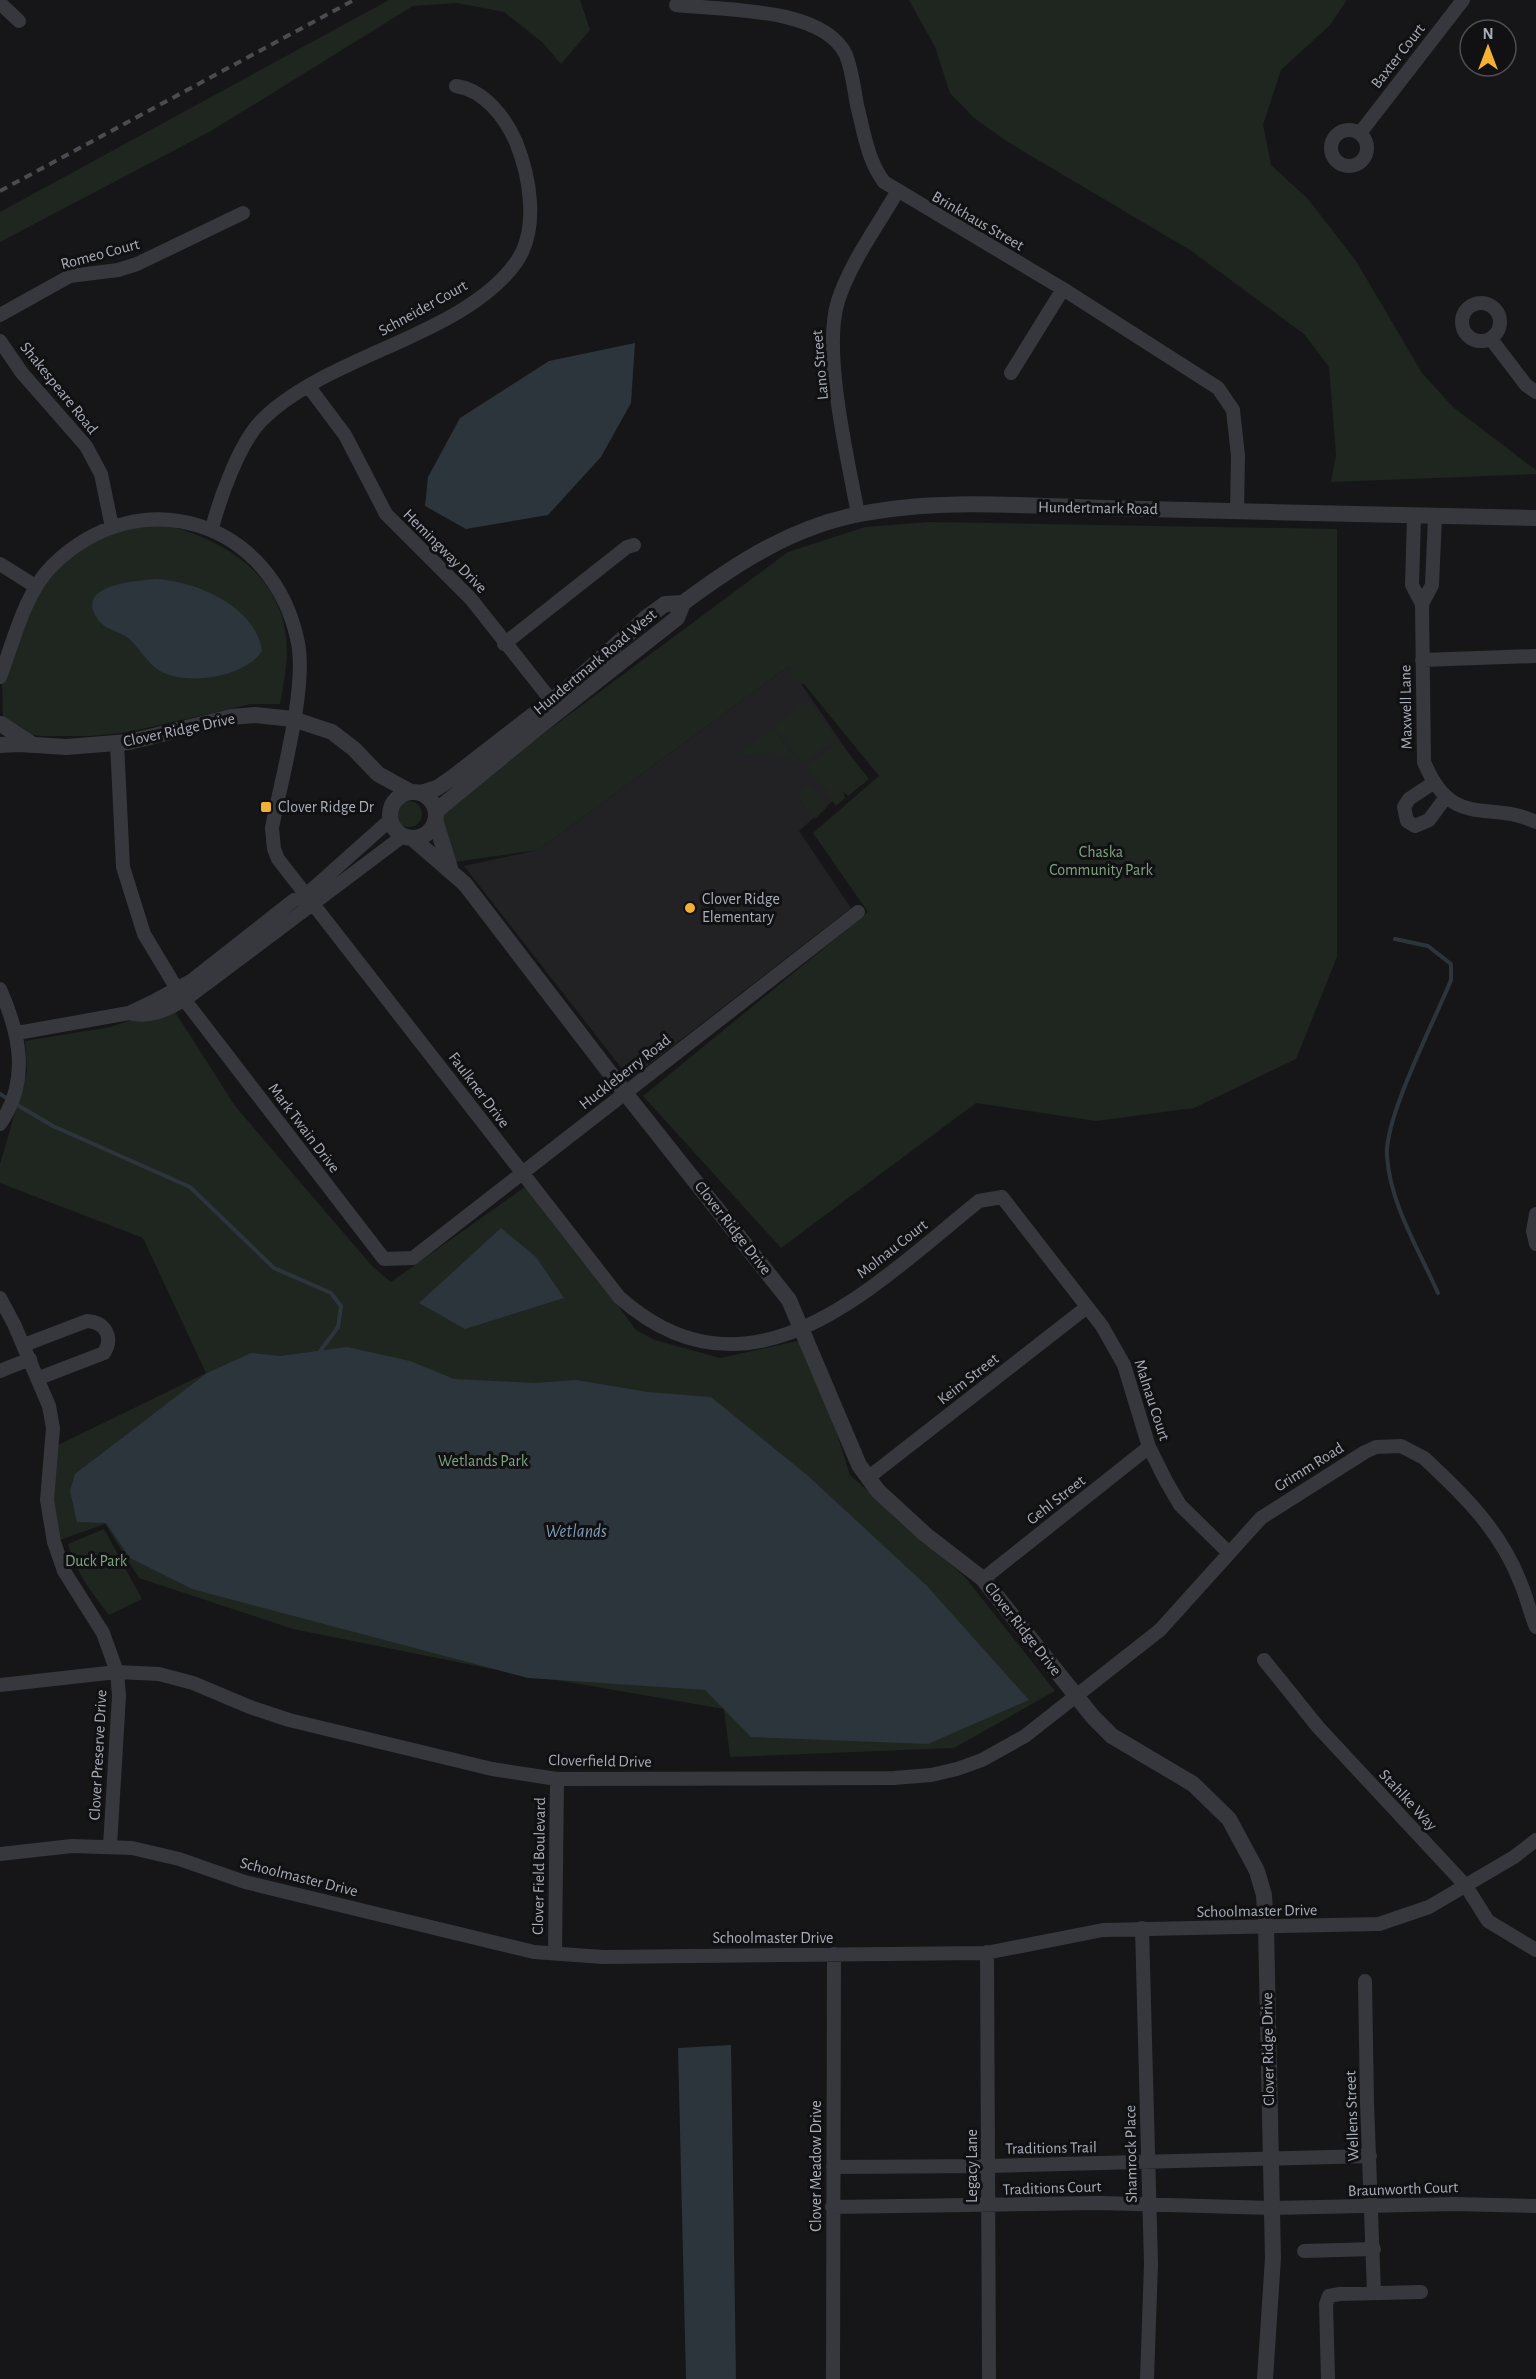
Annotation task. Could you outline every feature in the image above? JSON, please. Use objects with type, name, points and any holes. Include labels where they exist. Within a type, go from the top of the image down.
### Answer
[{"type":"street","name":"Baxter Court","points":[[1360,133],[1463,0]]},
{"type":"street","points":[[0,3],[19,21]]},
{"type":"street","name":"Brinkhaus Street","points":[[676,5],[790,17],[822,29],[836,40],[846,55],[874,168],[884,182],[897,192],[1063,289],[1218,388],[1233,410],[1238,456],[1237,511]]},
{"type":"street","name":"Schneider Court","points":[[212,528],[249,436],[261,421],[309,387],[457,312],[492,287],[517,260],[530,211],[522,156],[513,136],[490,102],[468,88],[456,86]]},
{"type":"street","name":"Lano Street","points":[[858,514],[834,366],[834,320],[845,283],[897,192]]},
{"type":"street","name":"Romeo Court","points":[[0,315],[70,276],[118,270],[137,264],[243,213]]},
{"type":"street","points":[[1011,374],[1063,289]]},
{"type":"street","points":[[1491,339],[1526,385],[1536,392]]},
{"type":"street","name":"Shakespeare Road","points":[[0,340],[22,374],[86,446],[101,474],[112,526]]},
{"type":"street","name":"Hemingway Drive","points":[[309,387],[345,435],[386,514],[457,583],[555,705]]},
{"type":"street","name":"Hundertmark Road","points":[[683,603],[737,563],[806,530],[858,514],[930,505],[1536,518]]},
{"type":"street","name":"Maxwell Lane","points":[[1414,517],[1412,585],[1422,604],[1424,762],[1432,783],[1446,797],[1474,811],[1536,822]]},
{"type":"street","points":[[1422,604],[1432,585],[1435,517]]},
{"type":"street","points":[[0,677],[35,586],[68,551],[112,526],[139,519],[164,518],[212,528]]},
{"type":"street","name":"Faulkner Drive","points":[[212,528],[242,548],[264,569],[281,593],[292,620],[298,646],[299,680],[272,839],[278,860],[310,898],[619,1297],[639,1315],[660,1328],[692,1340],[728,1345],[773,1339],[802,1329]]},
{"type":"street","points":[[504,644],[627,548],[634,545]]},
{"type":"street","points":[[0,564],[35,586]]},
{"type":"street","name":"Hundertmark Road West","points":[[415,792],[437,788],[453,777],[677,618],[683,603]]},
{"type":"street","points":[[1422,660],[1536,656]]},
{"type":"street","name":"Hundertmark Road West","points":[[436,817],[555,705]]},
{"type":"street","name":"Clover Ridge Drive","points":[[0,745],[33,744],[66,747],[117,743],[231,717],[255,715],[292,719],[332,732],[354,748],[378,774],[415,792]]},
{"type":"street","name":"Clover Ridge Drive","points":[[0,725],[33,744]]},
{"type":"street","name":"Mark Twain Drive","points":[[117,743],[123,867],[144,934],[180,994],[373,1247],[384,1259],[413,1258]]},
{"type":"street","name":"Clover Ridge Drive","points":[[378,774],[390,815]]},
{"type":"street","points":[[1432,783],[1408,799],[1404,807],[1407,821],[1415,826],[1430,820],[1446,797]]},
{"type":"street","points":[[17,1032],[129,1013],[180,994],[294,900],[310,898],[407,837],[426,834],[436,817],[431,800],[415,792],[397,798],[390,815],[310,898]]},
{"type":"street","points":[[390,815],[407,837]]},
{"type":"street","name":"Clover Ridge Drive","points":[[436,817],[451,870]]},
{"type":"street","name":"Clover Ridge Drive","points":[[407,837],[451,870],[465,884],[626,1094],[748,1245],[789,1300],[859,1465],[878,1491],[926,1535],[983,1579],[1075,1695],[1112,1736],[1193,1784],[1229,1819],[1257,1871],[1264,1895],[1273,2258],[1265,2379]]},
{"type":"street","name":"Huckleberry Road","points":[[413,1258],[520,1172],[626,1094],[858,912]]},
{"type":"street","points":[[0,989],[17,1032],[20,1054],[18,1081],[9,1112],[0,1124]]},
{"type":"street","name":"Molnau Court","points":[[802,1329],[847,1305],[979,1201],[1004,1191]]},
{"type":"street","name":"Malnau Court","points":[[1004,1191],[1102,1326],[1124,1365],[1149,1447],[1180,1505],[1228,1552]]},
{"type":"street","points":[[1536,1214],[1533,1231],[1536,1244]]},
{"type":"street","name":"Clover Preserve Drive","points":[[0,1298],[39,1378],[49,1406],[53,1428],[47,1500],[54,1542],[64,1571],[103,1633],[117,1672],[119,1696],[110,1846]]},
{"type":"street","name":"Keim Street","points":[[869,1477],[1087,1307]]},
{"type":"street","points":[[24,1346],[87,1321],[104,1326],[109,1345],[104,1353],[39,1378]]},
{"type":"street","points":[[0,1371],[30,1359]]},
{"type":"street","name":"Grimm Road","points":[[1075,1695],[1160,1630],[1228,1552],[1267,1514],[1376,1447],[1401,1446],[1413,1450],[1462,1492],[1494,1531],[1521,1582],[1536,1627]]},
{"type":"street","name":"Gehl Street","points":[[983,1579],[1149,1447]]},
{"type":"street","name":"Stahlke Way","points":[[1264,1660],[1318,1727],[1455,1878],[1466,1886],[1488,1921],[1536,1950]]},
{"type":"street","name":"Cloverfield Drive","points":[[0,1685],[137,1671],[176,1677],[289,1720],[492,1769],[557,1779],[894,1778],[931,1775],[957,1768],[1004,1749],[1025,1736],[1075,1695]]},
{"type":"street","name":"Clover Field Boulevard","points":[[555,1953],[557,1779]]},
{"type":"street","name":"Schoolmaster Drive","points":[[0,1854],[72,1846],[110,1846],[156,1853],[244,1882],[534,1952],[603,1957],[987,1952],[1103,1930],[1379,1924],[1417,1913],[1514,1857],[1536,1840]]},
{"type":"street","name":"Shamrock Place","points":[[1142,1928],[1151,2264],[1147,2379]]},
{"type":"street","name":"Legacy Lane","points":[[987,1952],[989,2379]]},
{"type":"street","name":"Clover Meadow Drive","points":[[834,1954],[832,2208],[834,2379]]},
{"type":"street","name":"Wellens Street","points":[[1365,1981],[1374,2293]]},
{"type":"street","points":[[1271,2158],[1370,2156]]},
{"type":"street","name":"Traditions Trail","points":[[833,2167],[1148,2163],[1271,2158]]},
{"type":"street","name":"Traditions Court","points":[[832,2208],[1149,2203],[1272,2208]]},
{"type":"street","name":"Braunworth Court","points":[[1272,2208],[1454,2204],[1536,2206]]},
{"type":"street","points":[[1304,2251],[1374,2250]]},
{"type":"street","points":[[1328,2379],[1326,2304],[1329,2296],[1421,2292]]},
{"type":"shaded area","points":[[789,666],[863,774],[799,831],[851,908],[630,1079],[464,866],[538,850]]},
{"type":"green space","points":[[389,0],[580,0],[590,30],[561,64],[542,42],[504,12],[457,3],[413,6],[211,131],[0,242],[0,212]]},
{"type":"green space","points":[[909,0],[1347,0],[1330,25],[1281,70],[1263,125],[1271,165],[1308,199],[1356,261],[1422,373],[1453,407],[1536,470],[1536,474],[1331,482],[1336,455],[1329,367],[1304,334],[1190,250],[1006,141],[973,117],[950,93],[935,47]]},
{"type":"green space","name":"Chaska Community Park","points":[[929,522],[1337,529],[1337,957],[1296,1059],[1194,1108],[1096,1121],[976,1103],[781,1248],[643,1096],[868,912],[813,833],[879,776],[804,684],[794,682],[789,666],[538,850],[448,863],[442,809],[788,552],[865,527]]},
{"type":"green space","points":[[162,524],[205,538],[224,548],[242,560],[271,592],[280,612],[287,643],[286,670],[280,704],[251,704],[129,732],[91,736],[40,736],[21,733],[3,720],[2,682],[38,593],[73,552],[123,528]]},
{"type":"green space","points":[[808,700],[837,738],[804,764],[774,727]]},
{"type":"green space","points":[[772,728],[798,762],[773,752],[736,756]]},
{"type":"green space","points":[[839,741],[869,779],[848,796],[843,791],[845,798],[836,806],[825,792],[830,789],[828,787],[824,790],[806,767]]},
{"type":"green space","points":[[809,784],[827,807],[815,819],[796,794]]},
{"type":"green space","points":[[409,801],[418,805],[422,814],[418,823],[409,827],[400,823],[396,814],[400,805]]},
{"type":"green space","name":"Wetlands","points":[[172,1007],[235,1106],[372,1266],[391,1282],[529,1184],[636,1330],[655,1340],[720,1358],[807,1339],[850,1475],[965,1577],[1055,1691],[954,1748],[730,1757],[724,1709],[492,1669],[293,1629],[139,1578],[105,1524],[54,1542],[52,1448],[206,1373],[143,1238],[0,1183],[0,1164],[27,1072],[25,1041],[110,1027]]},
{"type":"green space","name":"Duck Park","points":[[104,1529],[142,1599],[109,1615],[80,1573],[68,1544]]},
{"type":"water","points":[[635,343],[631,403],[601,457],[548,515],[466,529],[425,506],[428,477],[460,418],[549,361]]},
{"type":"water","points":[[156,579],[172,581],[205,591],[236,609],[257,635],[262,651],[242,668],[214,677],[185,678],[171,676],[160,671],[128,638],[103,625],[93,610],[93,600],[109,587]]},
{"type":"water","points":[[501,1228],[536,1257],[564,1298],[465,1329],[419,1303]]},
{"type":"water","name":"Wetlands","points":[[347,1347],[410,1361],[454,1379],[535,1383],[576,1380],[648,1392],[711,1397],[807,1475],[927,1586],[1029,1700],[928,1744],[751,1737],[705,1690],[528,1678],[192,1589],[130,1558],[106,1523],[77,1522],[70,1491],[75,1474],[207,1373],[251,1353],[280,1356]]},
{"type":"water","points":[[731,2045],[736,2379],[686,2379],[678,2048]]},
{"type":"waterway","points":[[1395,939],[1428,946],[1451,964],[1451,980],[1393,1118],[1387,1156],[1389,1174],[1399,1209],[1438,1293]]},
{"type":"waterway","points":[[0,1094],[8,1099]]},
{"type":"waterway","points":[[14,1103],[53,1126],[190,1187],[274,1268],[331,1293],[341,1306],[338,1327],[318,1354]]},
{"type":"railway","points":[[0,191],[354,0]]},
{"type":"place","name":"Clover Ridge Dr","points":[[266,807]]},
{"type":"place","name":"Clover Ridge Elementary","points":[[690,908]]},
{"type":"park label","name":"Wetlands Park","points":[[483,1461]]}]
